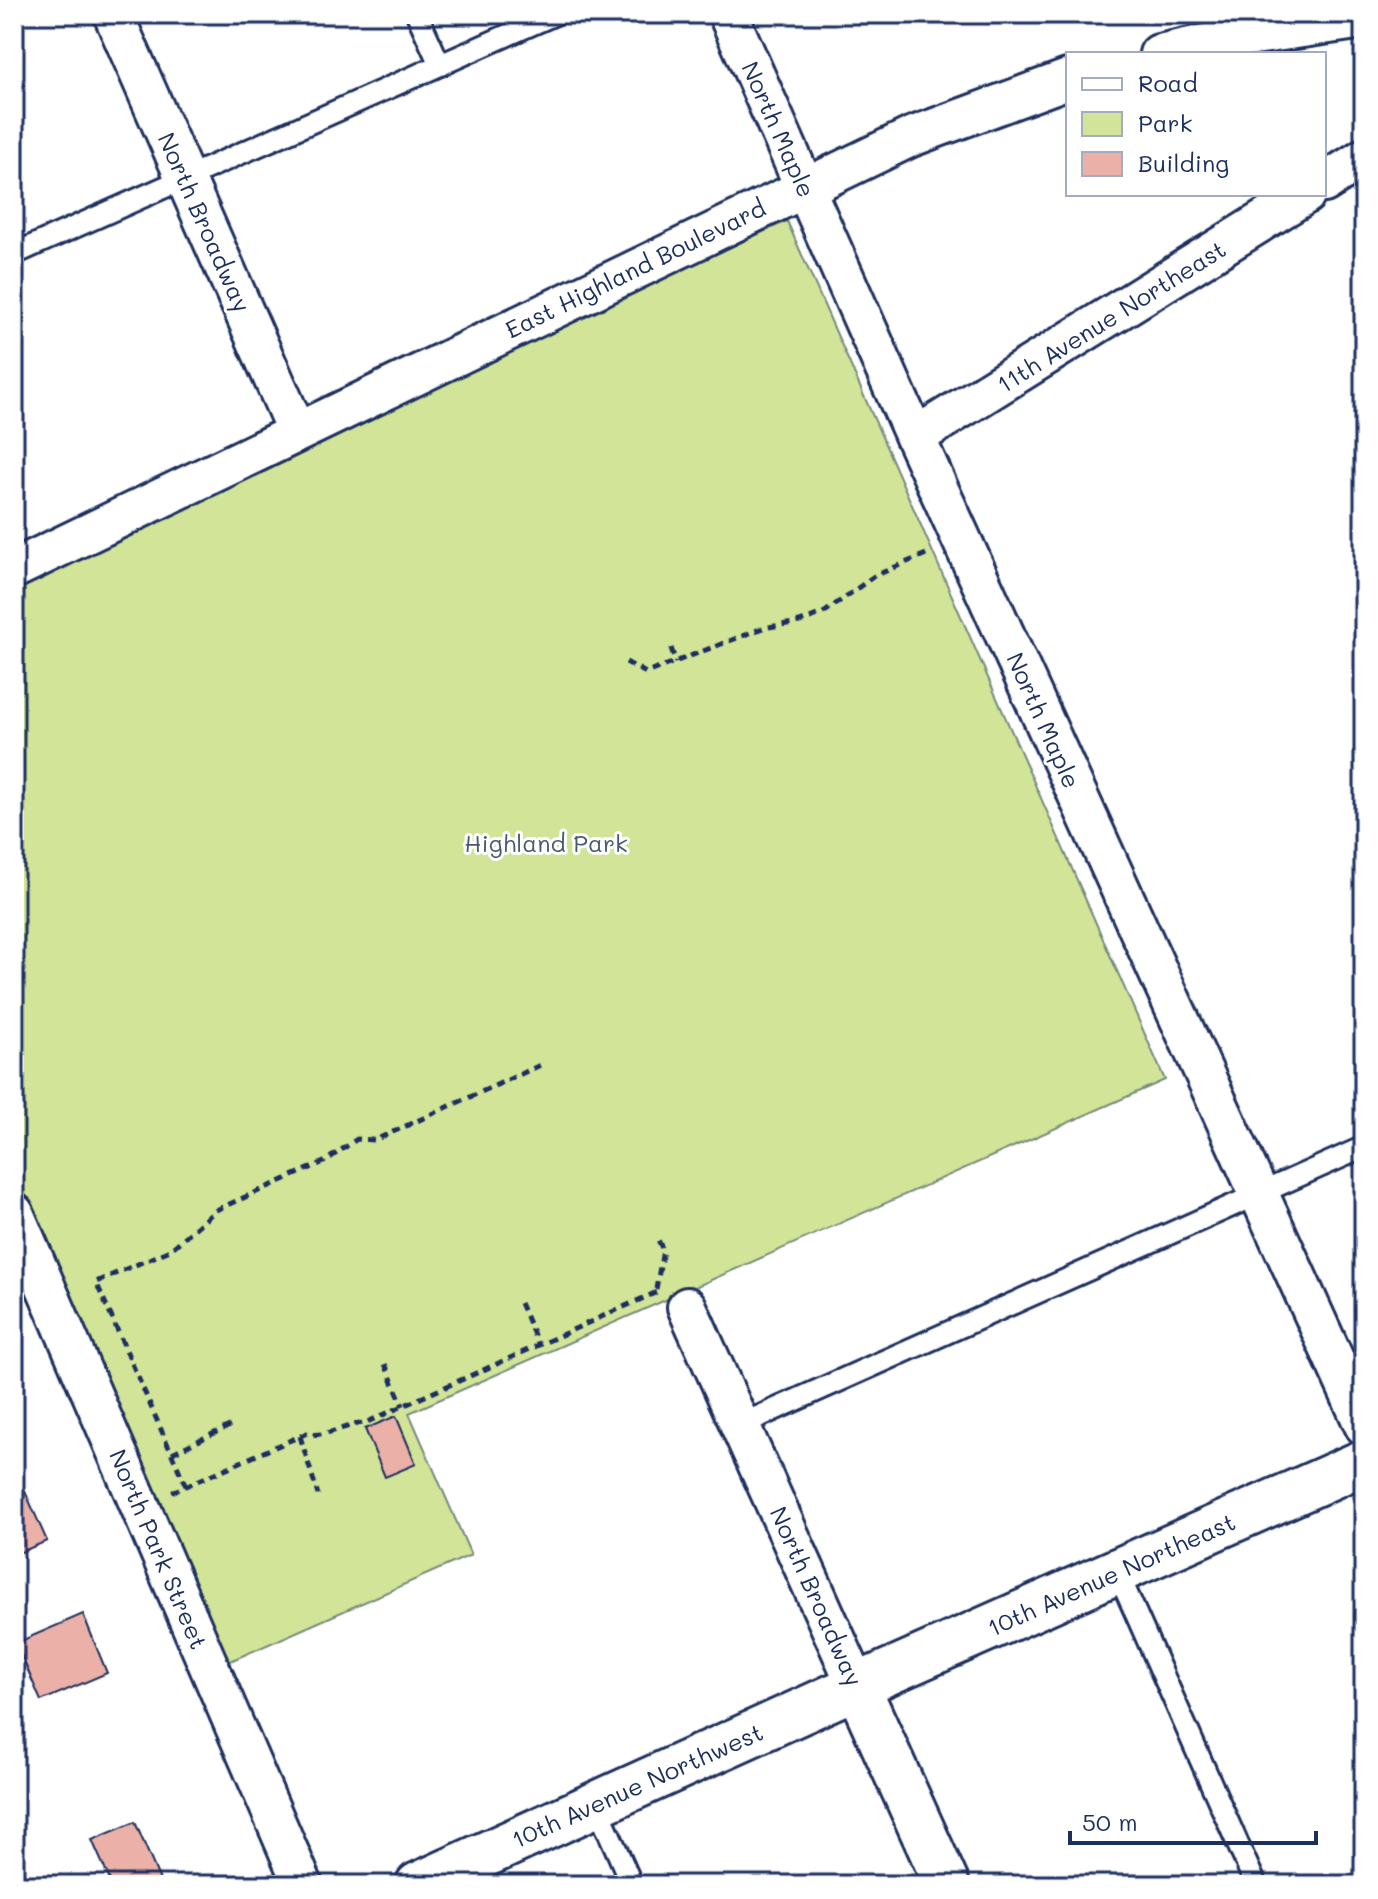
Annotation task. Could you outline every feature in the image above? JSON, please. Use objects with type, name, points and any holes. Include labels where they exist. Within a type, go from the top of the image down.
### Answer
[{"type":"street","name":"North Broadway","points":[[113,14],[296,430]]},
{"type":"street","name":"North Maple","points":[[728,14],[915,437],[1364,1425]]},
{"type":"street","points":[[1168,52],[1227,39],[1360,27]]},
{"type":"street","name":"East Highland Boulevard","points":[[14,569],[296,430],[918,133],[1066,80]]},
{"type":"street","points":[[1326,182],[1364,158]]},
{"type":"street","name":"11th Avenue Northeast","points":[[915,437],[1303,196]]},
{"type":"street","name":"North Park Street","points":[[14,1213],[303,1885]]},
{"type":"street","name":"North Broadway","points":[[671,1298],[740,1425],[947,1885]]},
{"type":"street","name":"10th Avenue Northeast","points":[[857,1686],[1364,1462]]},
{"type":"street","name":"10th Avenue Northwest","points":[[418,1885],[857,1686]]},
{"type":"lane","points":[[417,14],[440,65]]},
{"type":"lane","points":[[14,254],[555,14]]},
{"type":"lane","points":[[740,1425],[1364,1147]]},
{"type":"lane","points":[[1117,1571],[1256,1885]]},
{"type":"lane","points":[[596,1804],[632,1885]]},
{"type":"path","points":[[626,662],[646,673],[763,628],[800,622],[825,612],[874,576],[961,539]]},
{"type":"path","points":[[671,648],[676,663]]},
{"type":"path","points":[[186,1486],[96,1282],[170,1250],[216,1210],[324,1162],[348,1143],[375,1140],[545,1063]]},
{"type":"path","points":[[140,1507],[300,1436],[365,1423],[538,1344],[671,1298],[663,1250],[658,1240]]},
{"type":"path","points":[[520,1303],[538,1344]]},
{"type":"path","points":[[385,1364],[403,1406]]},
{"type":"path","points":[[172,1453],[234,1424]]},
{"type":"path","points":[[300,1436],[318,1495]]},
{"type":"green space","name":"Highland Park","points":[[787,221],[1165,1080],[409,1413],[471,1555],[226,1663],[14,1184],[14,569]]},
{"type":"building","points":[[396,1416],[416,1464],[385,1477],[365,1429]]},
{"type":"building","points":[[14,1472],[47,1541],[14,1555]]},
{"type":"building","points":[[83,1614],[107,1673],[41,1701],[16,1643]]},
{"type":"building","points":[[135,1822],[162,1885],[112,1885],[92,1840]]}]
